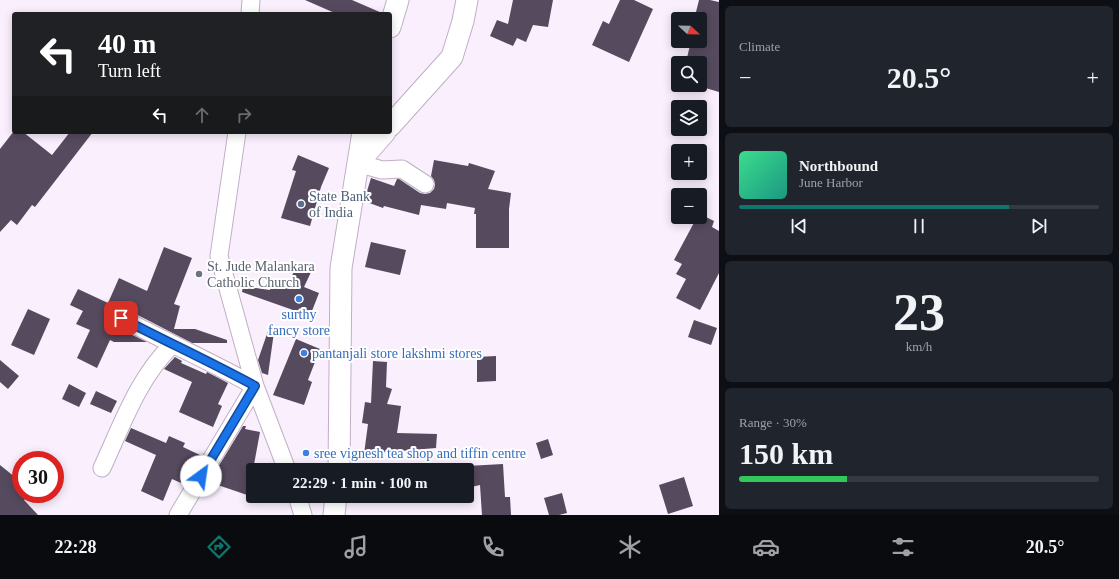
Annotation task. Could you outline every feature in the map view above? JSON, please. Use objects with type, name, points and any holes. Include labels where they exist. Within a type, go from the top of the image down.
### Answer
[{"type":"main road","points":[[392,20],[398,0]]},
{"type":"main road","points":[[392,124],[452,57],[463,21],[467,0]]},
{"type":"main road","points":[[339,463],[341,268],[363,134]]},
{"type":"main road","points":[[357,163],[383,134]]},
{"type":"main road","points":[[334,515],[335,503]]},
{"type":"street","points":[[250,12],[251,0]]},
{"type":"street","points":[[237,134],[219,256],[255,386],[284,463]]},
{"type":"street","points":[[357,163],[382,170],[402,169],[425,184]]},
{"type":"street","points":[[121,318],[255,386]]},
{"type":"street","points":[[102,468],[134,398],[160,356],[172,345]]},
{"type":"street","points":[[178,515],[255,386]]},
{"type":"street","points":[[299,503],[303,515]]},
{"type":"building","points":[[305,0],[352,0],[380,12],[332,12]]},
{"type":"building","points":[[513,0],[553,0],[548,27],[533,25],[526,42],[517,38],[513,46],[490,36],[497,20],[508,24]]},
{"type":"building","points":[[620,0],[634,0],[653,9],[629,62],[592,45],[603,21],[609,24]]},
{"type":"building","points":[[699,0],[719,2],[719,92],[707,88],[707,56],[687,56],[689,48],[707,48],[707,12],[696,12]]},
{"type":"building","points":[[12,134],[26,134],[52,155],[68,134],[91,134],[35,207],[32,205],[17,225],[11,220],[0,232],[0,149]]},
{"type":"building","points":[[298,155],[329,168],[321,187],[310,226],[281,218],[296,171],[292,170]]},
{"type":"building","points":[[434,160],[468,166],[469,163],[495,171],[488,189],[511,193],[509,209],[509,248],[476,248],[475,208],[447,203],[446,209],[421,205],[419,215],[384,206],[383,208],[364,201],[371,178],[394,186],[397,179],[399,179],[420,193],[430,193],[434,189],[435,185],[431,176]]},
{"type":"building","points":[[707,218],[714,221],[712,227],[719,231],[719,273],[700,310],[676,298],[686,279],[676,274],[682,264],[674,260],[693,224],[707,224]]},
{"type":"building","points":[[371,242],[406,250],[400,275],[365,267]]},
{"type":"building","points":[[164,247],[192,258],[174,304],[180,306],[174,329],[195,329],[227,340],[227,343],[192,343],[126,309],[120,308],[115,310],[112,314],[111,319],[113,324],[116,327],[147,342],[114,342],[110,340],[97,368],[77,358],[90,330],[76,324],[83,311],[70,305],[78,289],[108,303],[119,278],[147,291]]},
{"type":"building","points":[[298,264],[312,270],[304,287],[319,293],[310,316],[242,292],[243,286],[270,290],[271,283],[287,285]]},
{"type":"building","points":[[28,309],[50,319],[34,355],[11,345]]},
{"type":"building","points":[[694,320],[717,328],[711,345],[688,337]]},
{"type":"building","points":[[268,331],[274,332],[268,375],[262,373],[258,360]]},
{"type":"building","points":[[296,339],[320,349],[308,380],[312,382],[304,405],[273,395]]},
{"type":"building","points":[[496,356],[496,381],[477,382],[477,357]]},
{"type":"building","points":[[175,357],[182,361],[181,363],[206,374],[207,372],[228,383],[218,404],[222,406],[213,427],[179,412],[192,382],[164,369]]},
{"type":"building","points":[[0,360],[19,376],[8,389],[0,382]]},
{"type":"building","points":[[373,361],[387,362],[386,387],[392,389],[387,404],[401,406],[397,433],[437,434],[436,448],[364,454],[368,424],[362,423],[365,402],[371,403]]},
{"type":"building","points":[[69,384],[86,393],[79,407],[62,399]]},
{"type":"building","points":[[96,391],[117,401],[111,413],[90,404]]},
{"type":"building","points":[[243,426],[246,426],[245,429],[260,432],[254,463],[246,463],[246,495],[209,482]]},
{"type":"building","points":[[131,428],[166,443],[169,436],[185,443],[183,447],[202,456],[190,475],[185,474],[181,483],[172,479],[163,501],[141,491],[156,455],[125,441]]},
{"type":"building","points":[[548,439],[553,455],[541,459],[536,443]]},
{"type":"building","points":[[503,464],[505,497],[510,497],[511,515],[482,515],[480,485],[474,486],[474,466]]},
{"type":"building","points":[[0,465],[12,475],[12,503],[27,503],[38,515],[0,515]]},
{"type":"building","points":[[684,477],[693,506],[668,514],[659,485]]},
{"type":"building","points":[[562,493],[567,513],[549,515],[544,498]]},
{"type":"place","name":"State Bank of India","points":[[301,204]]},
{"type":"place","name":"St. Jude Malankara Catholic Church","points":[[199,274]]},
{"type":"place","name":"surthy fancy store","points":[[299,299]]},
{"type":"place","name":"pantanjali store lakshmi stores","points":[[304,353]]},
{"type":"place","name":"sree vignesh tea shop and tiffin centre","points":[[306,453]]},
{"type":"route","points":[[121,318],[255,386],[201,476]]}]
